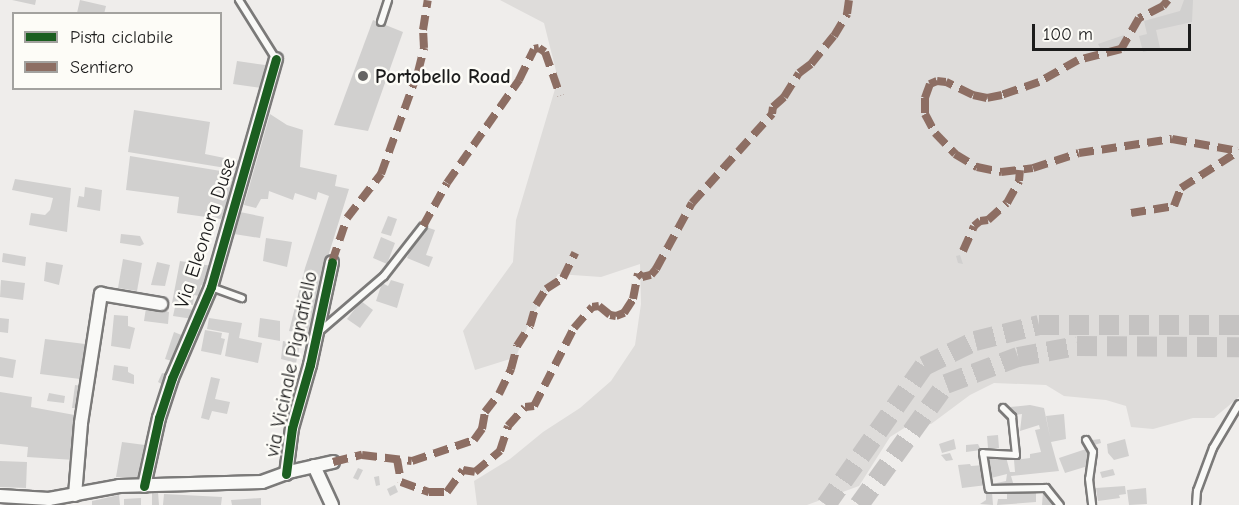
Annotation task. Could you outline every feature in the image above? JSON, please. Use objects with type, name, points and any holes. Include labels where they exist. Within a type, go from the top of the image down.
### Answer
[{"type":"street","name":"Via Eleonora Duse","points":[[144,486],[159,418],[172,378],[211,287],[276,59]]},
{"type":"street","name":"via Vicinale Pignatiello","points":[[286,474],[292,428],[317,333],[332,262]]},
{"type":"street","points":[[75,495],[81,423],[101,294],[161,304]]},
{"type":"street","name":"via Vicinale Pignatiello","points":[[0,496],[50,499],[119,486],[262,482],[333,462]]},
{"type":"street","points":[[314,466],[332,505]]},
{"type":"lane","points":[[239,0],[276,59]]},
{"type":"lane","points":[[381,22],[388,0]]},
{"type":"lane","points":[[317,333],[384,276],[423,226]]},
{"type":"lane","points":[[211,287],[242,297]]},
{"type":"lane","points":[[1196,505],[1197,491],[1213,448],[1239,404]]},
{"type":"lane","points":[[1003,408],[1012,417],[1015,428],[1016,455],[983,453],[989,489],[1046,488],[1060,505]]},
{"type":"lane","points":[[1086,440],[1093,452],[1089,479],[1092,505]]},
{"type":"shaded area","points":[[500,0],[1239,0],[1239,397],[1214,418],[1193,418],[1153,429],[1131,427],[1126,406],[1106,400],[1064,396],[1046,385],[994,383],[970,395],[931,424],[909,425],[890,437],[859,486],[807,505],[477,505],[474,481],[510,459],[543,432],[580,408],[611,381],[635,345],[641,304],[640,264],[601,277],[558,274],[531,318],[516,357],[475,370],[463,331],[513,262],[516,220],[558,79],[544,23]]},
{"type":"building","points":[[12,0],[36,0],[35,5]]},
{"type":"building","points":[[80,0],[106,6],[104,12],[77,12]]},
{"type":"building","points":[[1184,0],[1193,0],[1192,22],[1156,30],[1160,48],[1143,52],[1139,36],[1147,34],[1144,21],[1180,11]]},
{"type":"building","points":[[373,20],[403,32],[368,131],[334,125]]},
{"type":"building","points":[[1124,35],[1125,44],[1102,51],[1098,44]]},
{"type":"building","points":[[237,61],[265,65],[262,88],[233,84]]},
{"type":"building","points":[[134,110],[210,122],[205,154],[239,161],[238,170],[128,152]]},
{"type":"building","points":[[270,114],[287,125],[303,130],[300,167],[337,175],[335,186],[349,189],[322,276],[309,335],[289,331],[305,268],[329,196],[318,192],[316,200],[295,193],[293,200],[269,191],[268,199],[261,199],[256,208],[244,205]]},
{"type":"building","points":[[130,156],[239,174],[221,219],[177,213],[179,197],[126,190]]},
{"type":"building","points":[[15,179],[71,188],[67,232],[29,225],[31,213],[45,215],[50,210],[53,198],[12,190]]},
{"type":"building","points":[[85,187],[102,190],[100,211],[77,207],[79,196],[84,197]]},
{"type":"building","points":[[240,212],[264,217],[260,238],[234,234]]},
{"type":"building","points":[[388,216],[397,219],[391,236],[381,233]]},
{"type":"building","points":[[426,227],[435,230],[426,255],[433,257],[429,267],[407,258],[414,241]]},
{"type":"building","points":[[121,234],[140,236],[144,244],[140,246],[120,243]]},
{"type":"building","points":[[381,237],[395,243],[387,264],[373,258]]},
{"type":"building","points":[[266,238],[292,242],[287,267],[263,261]]},
{"type":"building","points":[[3,253],[26,257],[25,266],[2,262]]},
{"type":"building","points":[[960,255],[963,264],[958,263],[956,256]]},
{"type":"building","points":[[123,259],[142,263],[137,291],[118,288]]},
{"type":"building","points":[[180,261],[212,266],[205,286],[201,285],[199,296],[194,295],[193,305],[189,304],[189,307],[172,303]]},
{"type":"building","points":[[46,262],[63,265],[59,285],[44,281]]},
{"type":"building","points":[[157,262],[170,265],[165,286],[151,285]]},
{"type":"building","points":[[1,280],[25,283],[23,300],[0,297]]},
{"type":"building","points":[[391,280],[404,284],[397,308],[376,301],[382,283],[388,286]]},
{"type":"building","points":[[361,301],[373,310],[360,328],[347,319]]},
{"type":"building","points":[[175,307],[194,310],[193,319],[173,316]]},
{"type":"building","points":[[146,308],[169,312],[168,324],[144,321]]},
{"type":"building","points":[[114,315],[128,316],[128,326],[135,328],[130,349],[111,346]]},
{"type":"building","points":[[0,318],[9,319],[8,333],[0,332]]},
{"type":"building","points":[[209,318],[242,323],[239,338],[262,343],[258,363],[225,356],[229,333],[207,329]]},
{"type":"building","points":[[260,318],[280,321],[280,341],[258,337]]},
{"type":"building","points":[[205,330],[222,333],[221,338],[225,339],[221,355],[201,351]]},
{"type":"building","points":[[174,332],[184,336],[175,362],[165,359]]},
{"type":"building","points":[[45,339],[85,344],[80,379],[40,374]]},
{"type":"building","points":[[283,341],[300,345],[296,363],[281,359]]},
{"type":"building","points":[[0,357],[16,360],[13,378],[0,376]]},
{"type":"building","points":[[114,365],[128,367],[128,372],[134,375],[134,384],[112,380]]},
{"type":"building","points":[[162,373],[170,375],[165,386],[158,382]]},
{"type":"building","points":[[211,377],[220,379],[215,399],[230,402],[227,414],[212,411],[209,420],[201,418]]},
{"type":"building","points":[[75,385],[82,386],[80,408],[72,408]]},
{"type":"building","points":[[0,392],[32,397],[31,407],[80,416],[75,460],[27,457],[28,447],[0,444]]},
{"type":"building","points":[[49,393],[65,396],[64,403],[47,401]]},
{"type":"building","points":[[1030,405],[1044,408],[1050,437],[1046,416],[1064,414],[1066,439],[1051,442],[1059,471],[1011,476],[1014,486],[996,486],[992,484],[1006,481],[1007,474],[991,478],[988,456],[1006,457],[1010,472],[1015,472],[1014,460],[1030,458],[1030,454],[1041,452],[1035,430],[1040,429],[1039,425],[1020,431],[1022,414],[1015,415],[1010,407]]},
{"type":"building","points":[[998,435],[999,448],[988,448],[987,436]]},
{"type":"building","points":[[954,439],[956,449],[942,453],[939,444]]},
{"type":"building","points":[[1100,439],[1101,443],[1094,445],[1092,440]]},
{"type":"building","points":[[1125,439],[1129,456],[1114,460],[1108,453],[1107,444]]},
{"type":"building","points":[[122,442],[145,445],[142,477],[116,477]]},
{"type":"building","points":[[978,444],[981,450],[966,452],[966,445]]},
{"type":"building","points":[[1089,448],[1088,466],[1065,473],[1059,458]]},
{"type":"building","points":[[950,453],[953,460],[946,461],[941,455]]},
{"type":"building","points":[[0,461],[27,462],[26,488],[0,487]]},
{"type":"building","points":[[970,464],[971,466],[984,465],[987,485],[962,488],[958,465]]},
{"type":"building","points":[[358,468],[363,470],[358,480],[353,478]]},
{"type":"building","points":[[1113,469],[1115,475],[1102,478],[1100,472]]},
{"type":"building","points":[[379,476],[380,485],[376,486],[374,477]]},
{"type":"building","points":[[395,485],[398,492],[390,496],[387,489]]},
{"type":"building","points":[[1125,486],[1126,494],[1119,495],[1120,498],[1098,501],[1096,488]]},
{"type":"building","points":[[1146,488],[1147,504],[1129,505],[1127,490]]},
{"type":"building","points":[[152,492],[158,492],[159,505],[152,505]]},
{"type":"building","points":[[992,492],[993,505],[980,504],[986,500],[986,493]]},
{"type":"building","points":[[1007,492],[1036,492],[1036,502],[997,505],[998,499],[1007,499]]},
{"type":"building","points":[[1043,492],[1049,493],[1057,505],[1042,505]]},
{"type":"building","points":[[164,494],[222,497],[221,505],[163,505]]},
{"type":"building","points":[[119,495],[120,505],[92,505],[92,501]]},
{"type":"building","points":[[141,498],[141,505],[124,505],[124,499]]},
{"type":"building","points":[[261,498],[261,505],[232,505],[231,500]]},
{"type":"tunnel","points":[[826,505],[924,366],[975,341],[1039,325],[1239,325]]},
{"type":"tunnel","points":[[859,505],[946,384],[1018,357],[1077,346],[1239,347]]},
{"type":"marked path","points":[[332,262],[347,218],[381,174],[418,72],[424,48],[423,30],[428,0]]},
{"type":"marked path","points":[[397,459],[401,482],[429,492],[447,492],[463,470],[475,472],[500,451],[508,426],[525,407],[534,406],[574,328],[592,307],[599,306],[610,315],[616,316],[624,313],[633,299],[638,273],[642,277],[651,275],[656,269],[692,203],[772,114],[773,107],[784,97],[799,73],[811,64],[834,36],[847,14],[849,0]]},
{"type":"marked path","points":[[1168,0],[1163,6],[1139,18],[1121,49],[1078,60],[1039,82],[987,98],[973,95],[946,82],[937,81],[930,84],[925,98],[925,114],[935,133],[955,154],[977,167],[1001,172],[1033,168],[1079,153],[1172,139],[1239,151]]},
{"type":"marked path","points":[[423,226],[447,183],[519,80],[534,49],[539,48],[545,52],[560,95]]},
{"type":"marked path","points":[[1131,213],[1174,206],[1181,188],[1239,151]]},
{"type":"marked path","points":[[963,251],[974,226],[980,221],[988,220],[1007,203],[1019,181],[1020,170]]},
{"type":"marked path","points":[[333,462],[362,455],[412,461],[474,440],[482,429],[485,412],[499,394],[511,369],[517,346],[530,326],[536,305],[546,289],[563,278],[575,253]]},
{"type":"cycle path","points":[[144,486],[159,418],[172,378],[211,287],[276,59]]},
{"type":"cycle path","points":[[286,474],[292,428],[310,365],[332,262]]},
{"type":"place","name":"Portobello Road","points":[[363,76]]}]
